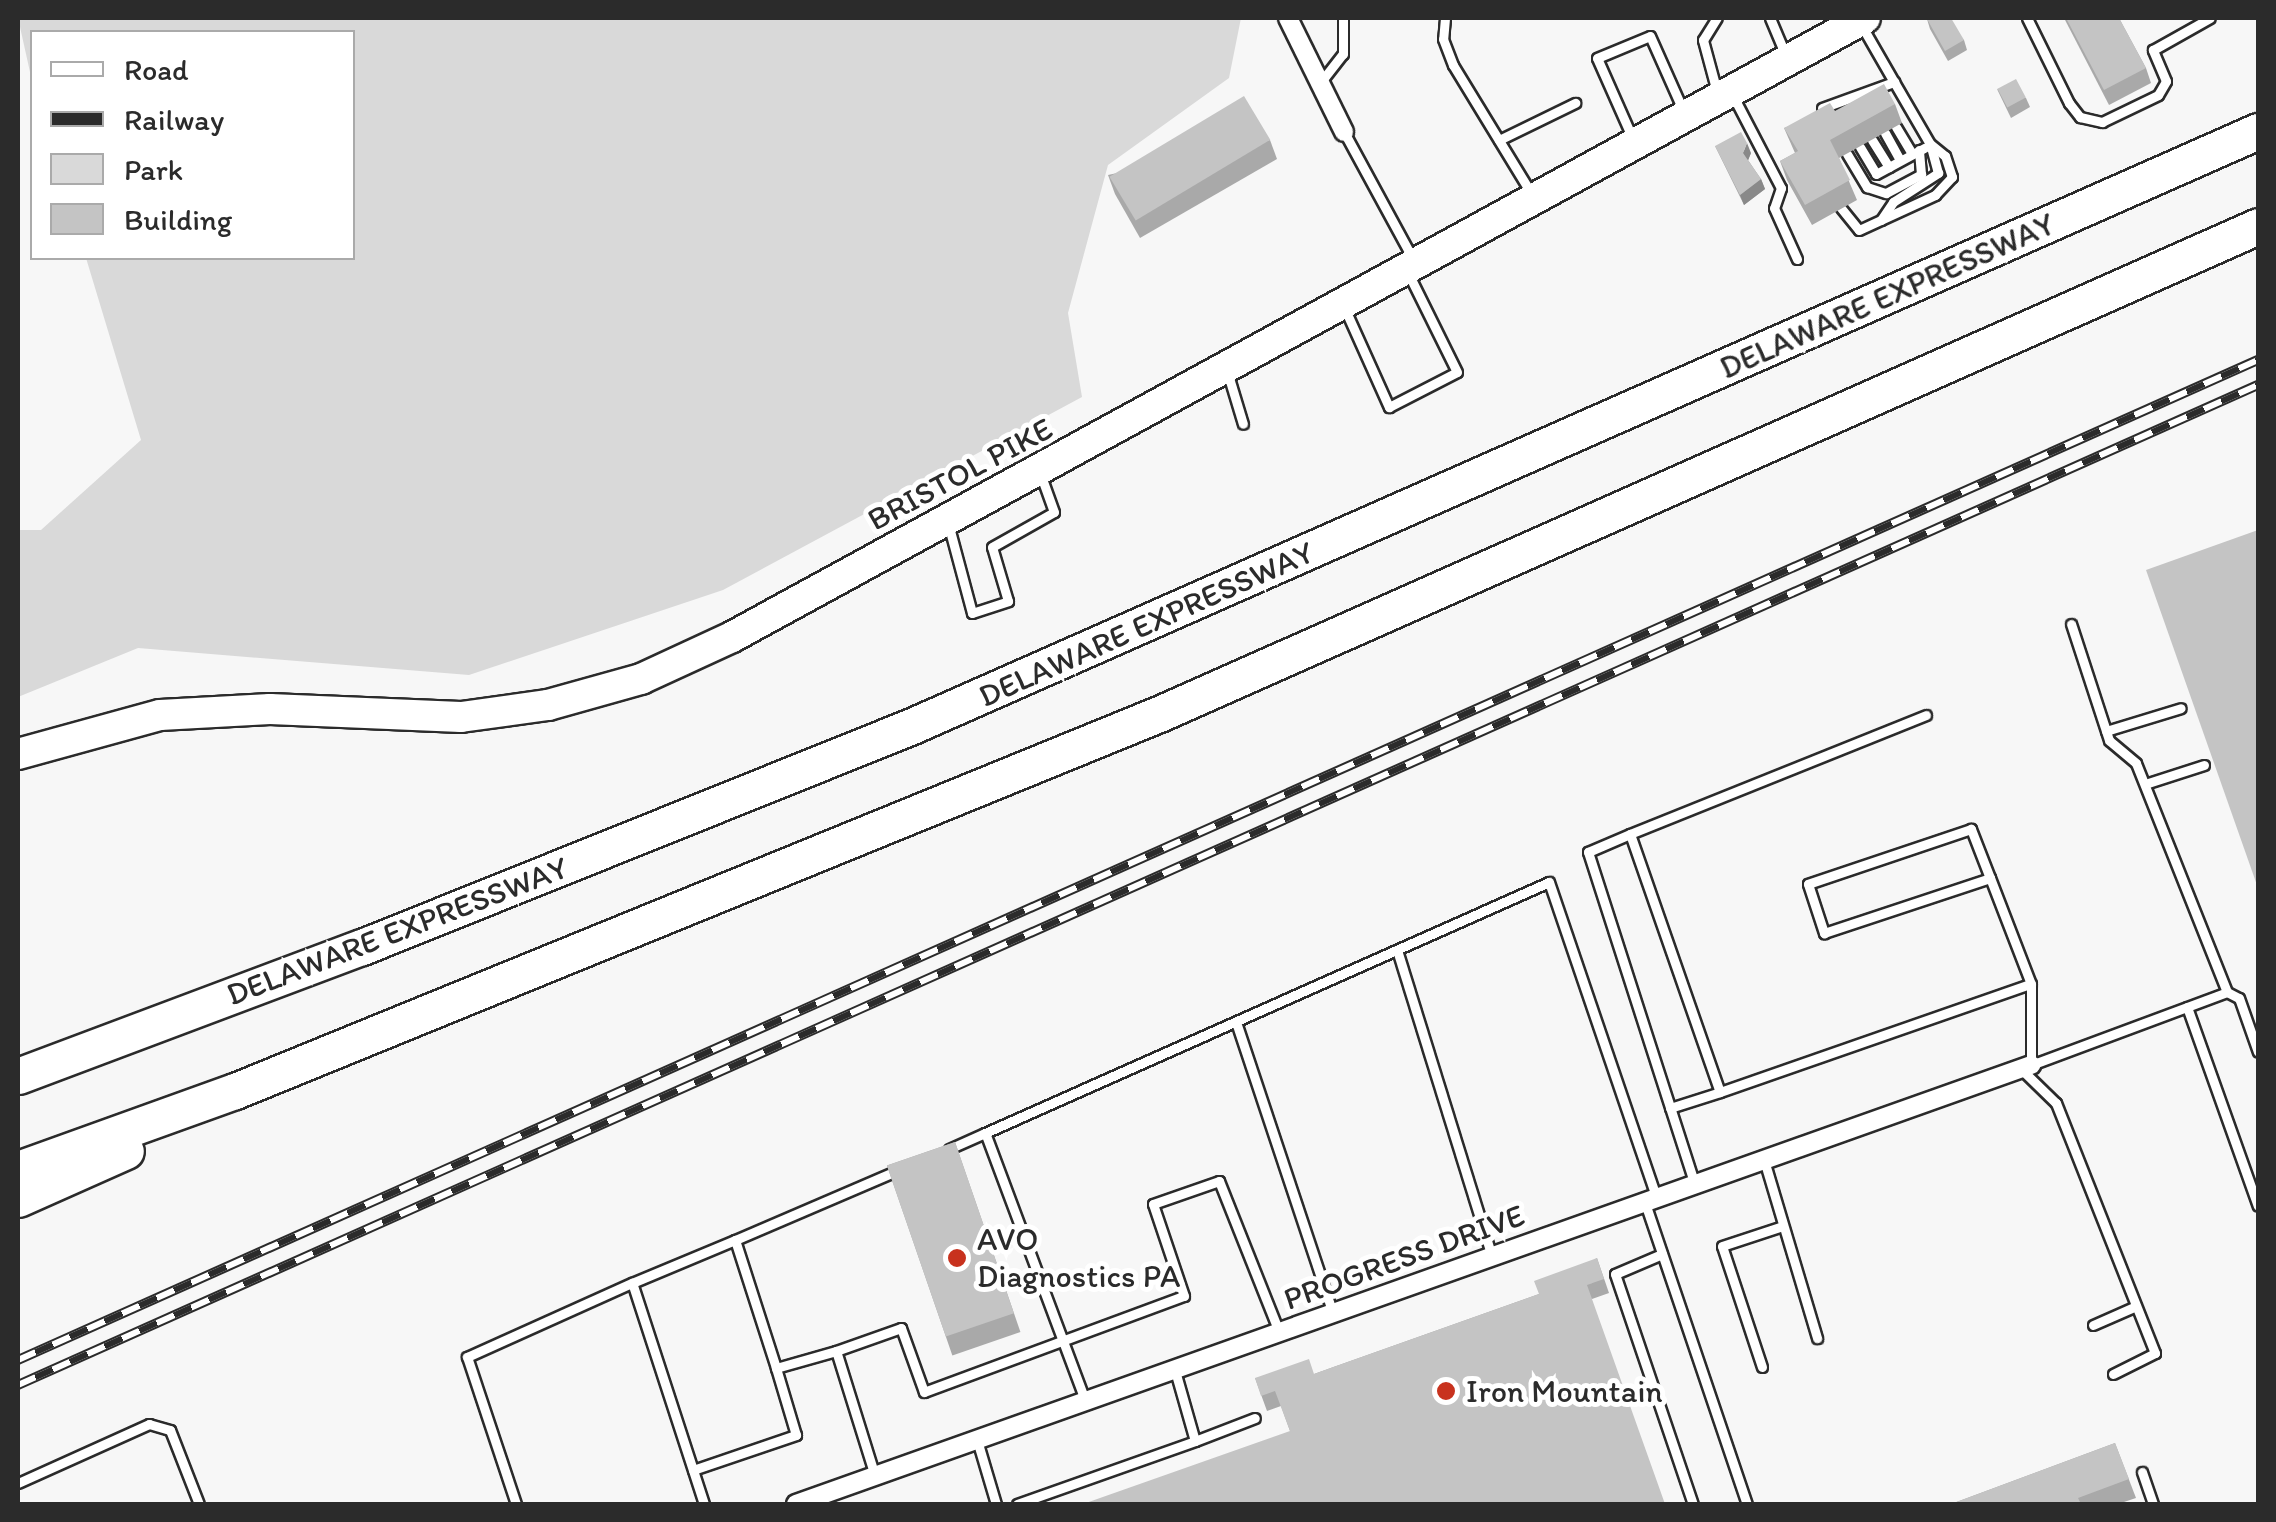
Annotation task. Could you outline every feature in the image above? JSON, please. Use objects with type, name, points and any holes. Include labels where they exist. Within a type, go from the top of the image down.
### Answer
[{"type":"highway","name":"DELAWARE EXPRESSWAY","points":[[18,1076],[187,1008],[376,941],[948,710],[2258,130]]},
{"type":"highway","points":[[18,1169],[235,1090],[1159,714],[2258,226]]},
{"type":"highway","points":[[18,1054],[187,1008]]},
{"type":"highway","points":[[18,1199],[110,1159],[235,1090]]},
{"type":"main road","name":"BRISTOL PIKE","points":[[18,754],[92,729],[195,711],[461,717],[577,698],[686,660],[1862,19]]},
{"type":"street","points":[[1288,18],[1318,86],[1344,132]]},
{"type":"street","name":"PROGRESS DRIVE","points":[[796,1504],[2026,1067]]},
{"type":"lane","points":[[1318,86],[1343,54],[1343,18]]},
{"type":"lane","points":[[1445,18],[1443,40],[1454,65],[1535,199]]},
{"type":"lane","points":[[1717,18],[1702,40],[1702,56],[1781,188],[1774,208],[1797,259]]},
{"type":"lane","points":[[1770,18],[1788,60]]},
{"type":"lane","points":[[2027,18],[2069,103],[2080,117],[2102,122],[2158,95],[2166,81],[2154,50],[2210,18]]},
{"type":"lane","points":[[1841,208],[1854,228],[1880,221],[1947,186],[1950,166],[1930,144],[1862,19]]},
{"type":"lane","points":[[1636,144],[1598,58],[1650,36],[1686,116]]},
{"type":"lane","points":[[1806,116],[1847,98],[1866,99],[1877,88],[1894,82]]},
{"type":"lane","points":[[1877,88],[1886,106]]},
{"type":"lane","points":[[1847,98],[1854,109]]},
{"type":"lane","points":[[1834,102],[1842,114]]},
{"type":"lane","points":[[1499,140],[1575,103]]},
{"type":"lane","points":[[1819,110],[1829,126]]},
{"type":"lane","points":[[1847,154],[1867,187],[1886,193],[1920,174],[1916,152],[1896,126]]},
{"type":"lane","points":[[1343,304],[1389,407],[1457,372],[1411,267],[1344,132]]},
{"type":"lane","points":[[1885,133],[1900,160]]},
{"type":"lane","points":[[1872,140],[1889,167]]},
{"type":"lane","points":[[1860,146],[1876,174],[1930,144]]},
{"type":"lane","points":[[1880,221],[1892,202],[1938,173],[1930,144]]},
{"type":"lane","points":[[1227,368],[1243,424]]},
{"type":"lane","points":[[947,521],[972,613],[1008,600],[992,547],[1054,512],[1039,471]]},
{"type":"lane","points":[[2071,624],[2106,731],[2136,763],[2227,992],[2239,998],[2258,1052]]},
{"type":"lane","points":[[2106,731],[2181,708]]},
{"type":"lane","points":[[1695,1186],[1588,852],[1926,715]]},
{"type":"lane","points":[[2145,784],[2204,764]]},
{"type":"lane","points":[[1990,878],[1824,933],[1808,884],[1971,829],[1990,878],[2031,984],[2026,1067],[2056,1103],[2155,1353],[2113,1374]]},
{"type":"lane","points":[[1630,834],[1720,1092]]},
{"type":"lane","points":[[932,1156],[1550,882],[1651,1201],[1662,1254],[1748,1504]]},
{"type":"lane","points":[[1397,950],[1492,1257]]},
{"type":"lane","points":[[1670,1108],[2031,984]]},
{"type":"lane","points":[[2026,1067],[2227,992]]},
{"type":"lane","points":[[2187,1008],[2258,1206]]},
{"type":"lane","points":[[1236,1022],[1333,1313]]},
{"type":"lane","points":[[985,1133],[1086,1402]]},
{"type":"lane","points":[[1764,1160],[1816,1338]]},
{"type":"lane","points":[[516,1504],[467,1357],[914,1164]]},
{"type":"lane","points":[[776,1368],[902,1328],[924,1392],[1184,1296],[1153,1204],[1219,1181],[1279,1333]]},
{"type":"lane","points":[[1762,1368],[1722,1246],[1783,1226]]},
{"type":"lane","points":[[693,1470],[796,1435],[735,1240]]},
{"type":"lane","points":[[1662,1254],[1615,1274],[1693,1504]]},
{"type":"lane","points":[[632,1283],[704,1504]]},
{"type":"lane","points":[[2093,1325],[2136,1306]]},
{"type":"lane","points":[[836,1351],[875,1476]]},
{"type":"lane","points":[[1174,1371],[1195,1441]]},
{"type":"lane","points":[[1018,1504],[1255,1418]]},
{"type":"lane","points":[[18,1483],[150,1424],[170,1430],[200,1504]]},
{"type":"lane","points":[[977,1440],[996,1502],[984,1504]]},
{"type":"lane","points":[[2142,1472],[2153,1504]]},
{"type":"green space","points":[[18,18],[1241,18],[1229,78],[1108,165],[1068,313],[1082,397],[723,590],[469,675],[138,648],[18,697],[18,530],[41,530],[141,440],[87,260],[355,260],[355,30],[30,30],[30,72]]},
{"type":"building","points":[[1951,18],[1964,40],[1945,51],[1927,19]]},
{"type":"building","points":[[2066,18],[2119,18],[2146,68],[2104,90]]},
{"type":"building","points":[[2016,79],[2026,98],[2007,107],[1997,89]]},
{"type":"building","points":[[1884,84],[1895,104],[1830,140],[1850,180],[1805,205],[1780,161],[1798,151],[1784,128],[1830,103],[1835,111]]},
{"type":"building","points":[[1244,96],[1270,140],[1136,221],[1109,177]]},
{"type":"building","points":[[1741,132],[1747,143],[1743,153],[1761,179],[1740,195],[1715,146]]},
{"type":"building","points":[[2258,530],[2258,888],[2146,570]]},
{"type":"building","name":"AVO Diagnostics PA","points":[[955,1142],[1014,1313],[946,1337],[887,1165]]},
{"type":"building","name":"Iron Mountain","points":[[1597,1258],[1604,1279],[1587,1285],[1665,1504],[1083,1504],[1290,1431],[1275,1391],[1261,1396],[1255,1378],[1309,1359],[1314,1374],[1539,1294],[1534,1281]]},
{"type":"building","points":[[2115,1443],[2129,1479],[2078,1498],[2081,1504],[1951,1504]]},
{"type":"railway","points":[[18,1360],[2258,360]]},
{"type":"railway","points":[[18,1385],[2258,385]]},
{"type":"place","name":"AVO Diagnostics PA","points":[[957,1258]]},
{"type":"place","name":"Iron Mountain","points":[[1446,1391]]}]
